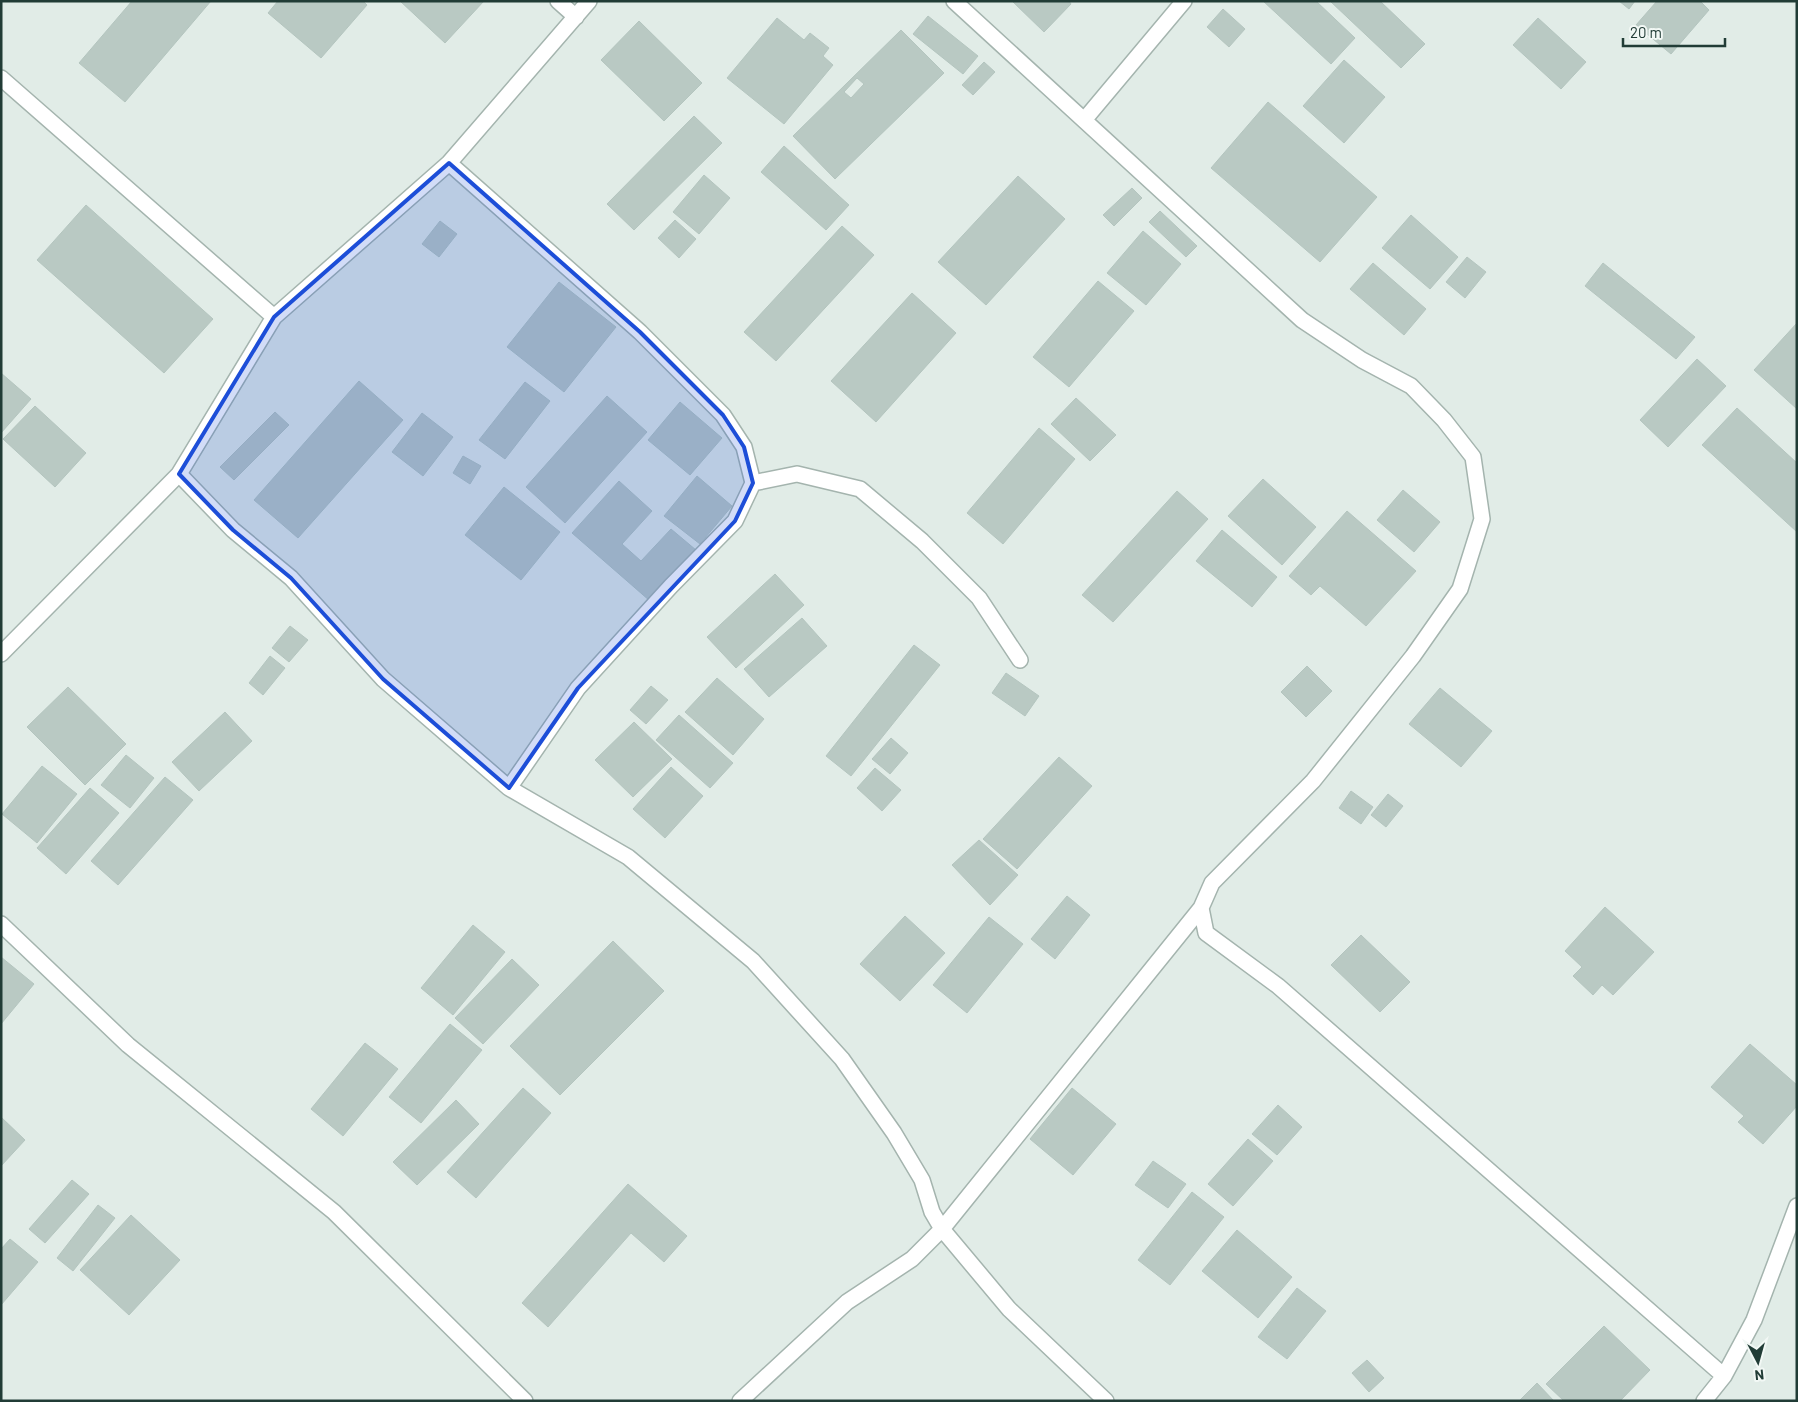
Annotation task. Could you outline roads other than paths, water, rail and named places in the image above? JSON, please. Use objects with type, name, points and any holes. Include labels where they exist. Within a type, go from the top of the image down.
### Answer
[{"type":"street","points":[[558,1],[576,17]]},
{"type":"street","points":[[1,654],[179,474],[274,317],[449,163],[589,1]]},
{"type":"street","points":[[740,1401],[847,1302],[912,1259],[942,1229],[1201,908],[1212,883],[1313,781],[1414,656],[1460,589],[1482,519],[1473,457],[1444,420],[1411,386],[1362,360],[1302,320],[1085,119],[954,1]]},
{"type":"street","points":[[1085,119],[1184,1]]},
{"type":"street","points":[[1,78],[274,317]]},
{"type":"street","points":[[449,163],[640,332],[723,415],[744,447],[753,483],[735,521],[671,586],[578,688],[508,788]]},
{"type":"street","points":[[179,474],[233,530],[291,578],[382,679],[508,788],[628,857],[753,962],[842,1059],[894,1133],[922,1180],[932,1212],[942,1229],[1009,1309],[1106,1401]]},
{"type":"street","points":[[753,483],[797,474],[860,489],[922,541],[979,598],[1020,660]]},
{"type":"street","points":[[1201,908],[1206,933],[1278,986],[1724,1376]]},
{"type":"street","points":[[1,924],[128,1045],[334,1212],[525,1401]]},
{"type":"street","points":[[1704,1401],[1724,1376],[1754,1320],[1797,1206]]}]
